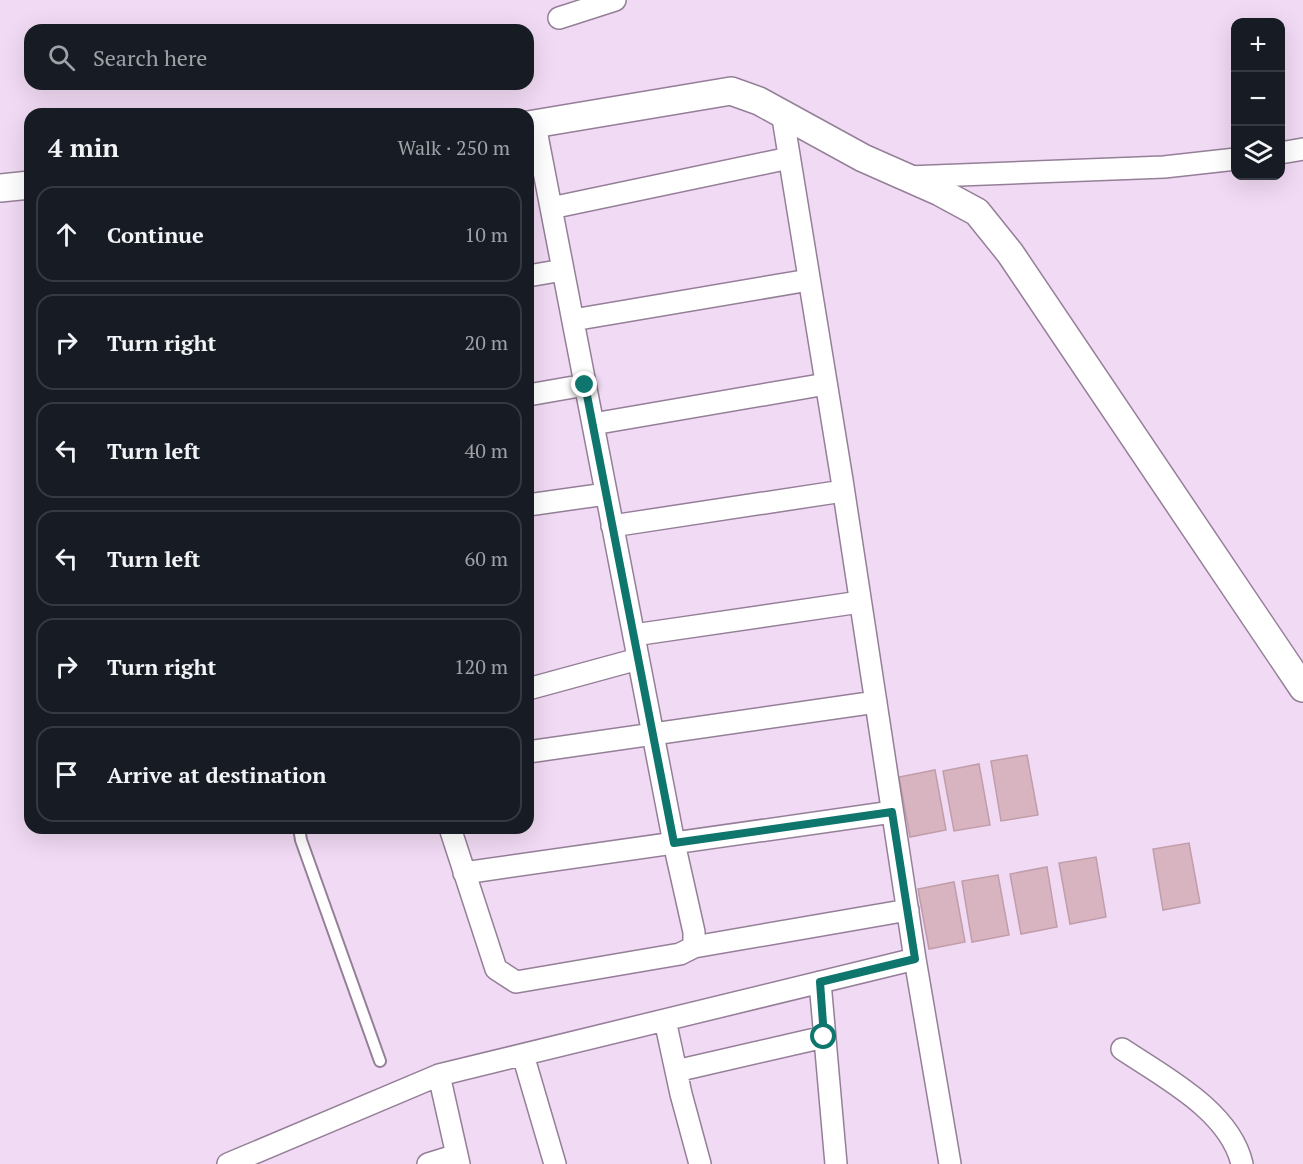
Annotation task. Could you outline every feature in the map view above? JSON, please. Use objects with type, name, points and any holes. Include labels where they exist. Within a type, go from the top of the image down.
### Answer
[{"type":"street","points":[[559,18],[615,0]]},
{"type":"street","points":[[534,124],[731,91],[759,100],[863,158],[940,192],[977,212],[1010,253],[1303,688]]},
{"type":"street","points":[[782,112],[915,959],[950,1164]]},
{"type":"street","points":[[534,137],[551,208],[674,843],[694,932],[694,947]]},
{"type":"street","points":[[1285,152],[1303,149]]},
{"type":"street","points":[[551,208],[789,158]]},
{"type":"street","points":[[907,177],[1164,167],[1231,160]]},
{"type":"street","points":[[0,188],[24,185]]},
{"type":"street","points":[[534,275],[563,270]]},
{"type":"street","points":[[573,320],[809,280]]},
{"type":"street","points":[[592,424],[826,384]]},
{"type":"street","points":[[534,394],[585,385]]},
{"type":"street","points":[[612,526],[843,491]]},
{"type":"street","points":[[534,504],[606,494]]},
{"type":"street","points":[[633,635],[860,602]]},
{"type":"street","points":[[534,687],[638,659]]},
{"type":"street","points":[[534,751],[876,702]]},
{"type":"street","points":[[464,873],[892,812]]},
{"type":"street","points":[[452,834],[496,969],[516,981],[680,954],[694,947],[908,910]]},
{"type":"street","points":[[228,1164],[439,1075],[915,959]]},
{"type":"street","points":[[820,982],[836,1164]]},
{"type":"street","points":[[665,1020],[700,1164]]},
{"type":"street","points":[[676,1071],[824,1037]]},
{"type":"street","points":[[1122,1049],[1191,1095],[1225,1127],[1241,1156],[1242,1164]]},
{"type":"street","points":[[523,1055],[555,1164]]},
{"type":"street","points":[[428,1164],[458,1160],[439,1075]]},
{"type":"lane","points":[[300,834],[380,1060]]},
{"type":"building","points":[[1027,755],[1038,815],[1001,821],[991,761]]},
{"type":"building","points":[[979,764],[990,825],[954,831],[943,771]]},
{"type":"building","points":[[935,770],[946,830],[910,837],[899,777]]},
{"type":"building","points":[[1189,843],[1200,903],[1163,910],[1153,849]]},
{"type":"building","points":[[1096,857],[1106,917],[1070,924],[1059,863]]},
{"type":"building","points":[[1047,867],[1057,927],[1021,934],[1010,874]]},
{"type":"building","points":[[998,875],[1009,935],[972,942],[962,881]]},
{"type":"building","points":[[954,882],[965,942],[929,949],[918,889]]},
{"type":"route","points":[[585,385],[674,843],[892,812],[915,959],[820,982],[824,1037]]}]
